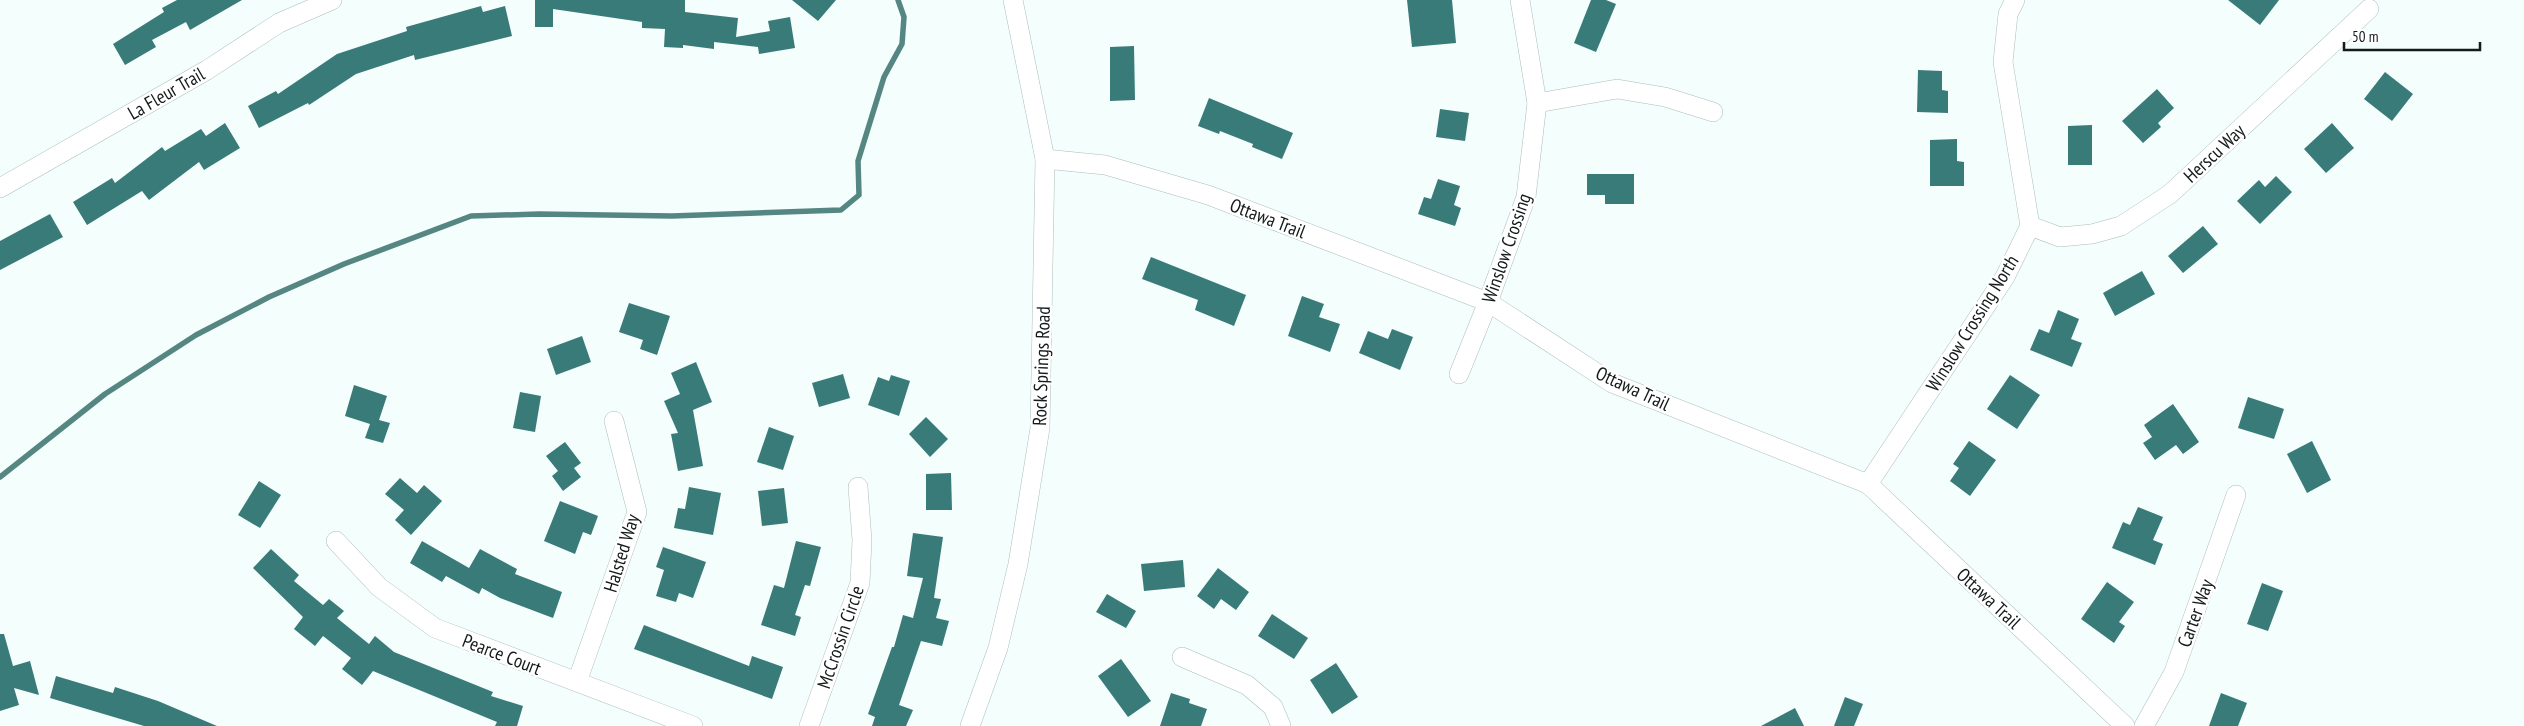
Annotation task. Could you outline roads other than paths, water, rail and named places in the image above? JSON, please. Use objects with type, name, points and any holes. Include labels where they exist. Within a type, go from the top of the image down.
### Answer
[{"type":"street","name":"La Fleur Trail","points":[[0,188],[207,70],[279,23],[332,0]]},
{"type":"street","name":"Rock Springs Road","points":[[970,726],[998,648],[1018,564],[1040,428],[1045,158],[1013,0]]},
{"type":"street","name":"Winslow Crossing","points":[[1459,374],[1488,302],[1526,197],[1537,103],[1520,0]]},
{"type":"street","points":[[2015,0],[2008,14],[2003,62],[2030,226]]},
{"type":"street","name":"Herscu Way","points":[[2030,226],[2060,237],[2092,234],[2121,226],[2170,194],[2370,8]]},
{"type":"street","points":[[1537,103],[1617,89],[1665,97],[1713,112]]},
{"type":"street","name":"Ottawa Trail","points":[[1045,158],[1105,165],[1208,195],[1488,302],[1612,383],[1868,484],[2125,726]]},
{"type":"street","name":"Winslow Crossing North","points":[[1868,484],[2005,276],[2030,226]]},
{"type":"street","name":"Halsted Way","points":[[577,682],[637,512],[614,421]]},
{"type":"street","name":"McCrossin Circle","points":[[809,726],[860,583],[862,540],[858,487]]},
{"type":"street","name":"Carter Way","points":[[2144,726],[2174,672],[2236,495]]},
{"type":"street","name":"Pearce Court","points":[[336,541],[379,587],[435,628],[693,726]]},
{"type":"street","points":[[1182,657],[1247,685],[1273,706],[1281,726]]},
{"type":"waterway","points":[[0,477],[105,394],[196,335],[269,297],[344,264],[471,216],[539,214],[672,216],[841,210],[859,195],[858,161],[884,77],[902,44],[904,17],[898,0]]}]
